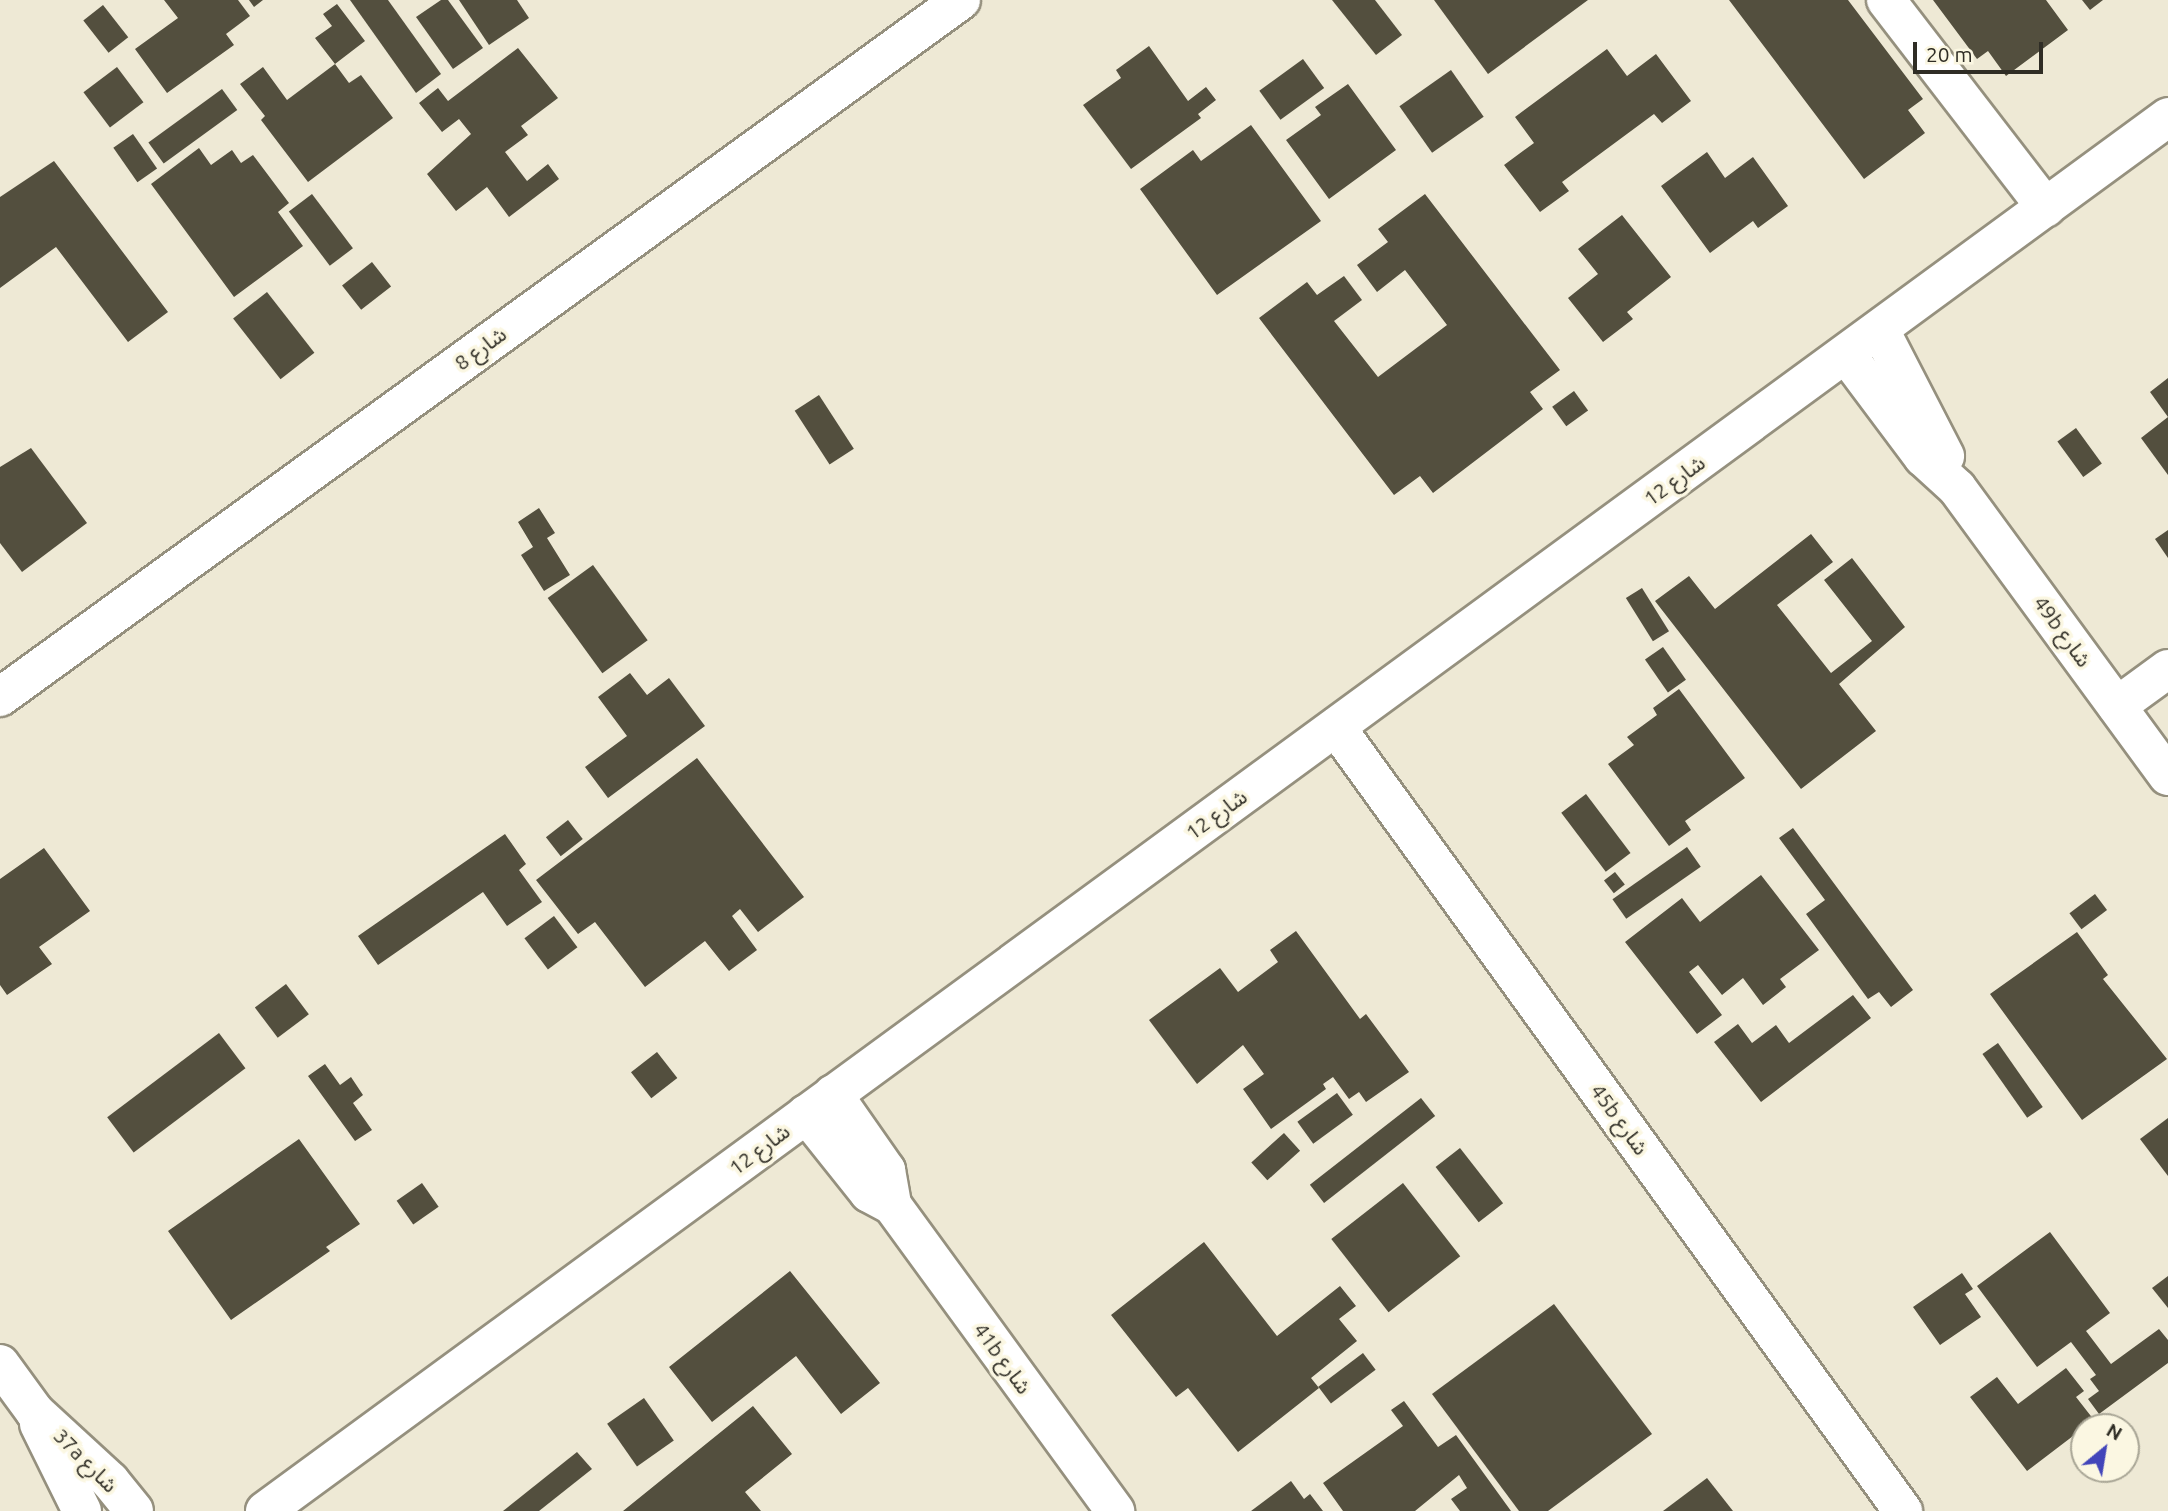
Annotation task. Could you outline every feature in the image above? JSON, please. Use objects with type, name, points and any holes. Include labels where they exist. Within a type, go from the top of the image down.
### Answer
[{"type":"street","name":"شارع 8","points":[[0,698],[961,0]]},
{"type":"street","points":[[1886,0],[2046,208]]},
{"type":"street","name":"شارع 12","points":[[265,1511],[2168,117]]},
{"type":"street","name":"49b شارع","points":[[1880,330],[1957,488],[2168,776]]},
{"type":"street","name":"49b شارع","points":[[1846,355],[1923,457],[1957,488]]},
{"type":"street","points":[[2118,706],[2168,669]]},
{"type":"street","name":"45b شارع","points":[[1335,727],[1903,1511]]},
{"type":"street","name":"41b شارع","points":[[820,1104],[886,1170],[892,1205],[1115,1511]]},
{"type":"street","name":"37a شارع","points":[[0,1364],[35,1412],[82,1511]]},
{"type":"street","name":"37a شارع","points":[[35,1412],[110,1481],[134,1511]]},
{"type":"building","points":[[164,0],[238,0],[250,16],[226,34],[234,45],[167,93],[135,49],[178,18]]},
{"type":"building","points":[[249,0],[263,0],[254,7]]},
{"type":"building","points":[[350,0],[388,0],[441,74],[416,93]]},
{"type":"building","points":[[441,0],[448,0],[483,48],[453,69],[416,17]]},
{"type":"building","points":[[459,0],[517,0],[529,18],[489,45]]},
{"type":"building","points":[[1332,0],[1375,0],[1402,35],[1376,55]]},
{"type":"building","points":[[1434,0],[1588,0],[1488,74]]},
{"type":"building","points":[[1729,0],[1848,0],[1923,99],[1908,110],[1925,133],[1864,179]]},
{"type":"building","points":[[1933,0],[2046,0],[2068,30],[2006,76],[1988,51],[1977,59]]},
{"type":"building","points":[[2082,0],[2103,0],[2090,10]]},
{"type":"building","points":[[337,4],[365,41],[335,64],[315,38],[332,26],[323,14]]},
{"type":"building","points":[[103,5],[128,37],[109,53],[83,20]]},
{"type":"building","points":[[1149,46],[1188,101],[1206,87],[1216,100],[1198,114],[1201,118],[1131,169],[1083,105],[1121,78],[1116,70]]},
{"type":"building","points":[[518,48],[558,98],[521,126],[528,135],[505,152],[527,181],[548,164],[559,179],[509,217],[487,187],[456,211],[427,174],[471,134],[459,119],[442,132],[419,103],[438,88],[448,101]]},
{"type":"building","points":[[1607,49],[1627,76],[1656,54],[1691,101],[1662,123],[1654,114],[1562,182],[1569,191],[1540,212],[1504,165],[1534,143],[1515,117]]},
{"type":"building","points":[[1303,59],[1324,88],[1280,120],[1259,91]]},
{"type":"building","points":[[335,64],[349,83],[361,75],[393,118],[308,182],[261,120],[265,116],[240,84],[263,67],[287,100]]},
{"type":"building","points":[[117,67],[143,102],[110,127],[83,92]]},
{"type":"building","points":[[1451,70],[1484,117],[1432,153],[1399,106]]},
{"type":"building","points":[[1348,84],[1396,150],[1329,199],[1286,140],[1321,115],[1315,107]]},
{"type":"building","points":[[222,89],[237,110],[164,164],[148,142]]},
{"type":"building","points":[[1251,125],[1321,221],[1217,295],[1140,189],[1193,150],[1201,161]]},
{"type":"building","points":[[133,134],[157,168],[137,182],[113,148]]},
{"type":"building","points":[[199,148],[211,165],[232,150],[241,163],[253,155],[289,203],[278,212],[303,246],[234,297],[151,184]]},
{"type":"building","points":[[1707,152],[1725,178],[1753,157],[1788,206],[1758,228],[1753,221],[1710,253],[1661,186]]},
{"type":"building","points":[[54,161],[168,312],[128,342],[56,247],[0,288],[0,197]]},
{"type":"building","points":[[312,194],[353,248],[330,266],[289,211]]},
{"type":"building","points":[[1425,194],[1560,370],[1530,392],[1543,409],[1433,493],[1420,476],[1394,495],[1259,318],[1307,282],[1317,295],[1344,276],[1362,300],[1334,321],[1378,377],[1447,325],[1405,270],[1377,292],[1357,265],[1388,242],[1378,229]]},
{"type":"building","points":[[1622,215],[1671,277],[1627,312],[1633,319],[1603,342],[1568,298],[1598,274],[1578,249]]},
{"type":"building","points":[[372,262],[391,286],[361,310],[342,285]]},
{"type":"building","points":[[267,292],[314,353],[281,379],[233,318]]},
{"type":"building","points":[[2168,378],[2168,417],[2150,392]]},
{"type":"building","points":[[1574,391],[1588,410],[1566,426],[1552,407]]},
{"type":"building","points":[[819,395],[854,449],[830,464],[795,411]]},
{"type":"building","points":[[2168,417],[2168,475],[2141,438]]},
{"type":"building","points":[[2076,428],[2102,464],[2083,477],[2057,442]]},
{"type":"building","points":[[31,448],[87,523],[22,572],[0,543],[0,467]]},
{"type":"building","points":[[539,508],[555,533],[547,538],[570,575],[544,591],[521,555],[533,547],[518,522]]},
{"type":"building","points":[[2168,530],[2168,558],[2155,539]]},
{"type":"building","points":[[1811,534],[1833,562],[1777,605],[1831,673],[1872,641],[1824,580],[1852,558],[1905,627],[1839,684],[1876,731],[1801,789],[1655,601],[1689,576],[1715,609]]},
{"type":"building","points":[[593,565],[648,640],[602,673],[548,598]]},
{"type":"building","points":[[1642,588],[1669,631],[1653,641],[1626,598]]},
{"type":"building","points":[[1663,647],[1686,680],[1668,692],[1645,660]]},
{"type":"building","points":[[630,673],[647,695],[669,678],[705,726],[608,798],[585,767],[627,736],[598,697]]},
{"type":"building","points":[[1679,689],[1745,778],[1685,821],[1691,830],[1669,846],[1608,764],[1634,745],[1627,737],[1657,715],[1653,708]]},
{"type":"building","points":[[697,758],[804,897],[758,932],[740,909],[732,916],[757,950],[729,971],[705,941],[645,987],[595,922],[578,934],[536,880]]},
{"type":"building","points":[[1586,794],[1631,853],[1606,872],[1561,813]]},
{"type":"building","points":[[568,820],[583,839],[561,856],[546,837]]},
{"type":"building","points":[[1793,828],[1913,990],[1891,1007],[1879,992],[1868,999],[1806,914],[1825,900],[1779,838]]},
{"type":"building","points":[[505,834],[526,864],[519,870],[542,902],[507,926],[483,892],[378,965],[358,936]]},
{"type":"building","points":[[1687,847],[1701,867],[1626,919],[1612,899]]},
{"type":"building","points":[[44,848],[90,911],[39,947],[52,964],[7,995],[0,985],[0,879]]},
{"type":"building","points":[[1615,872],[1625,885],[1614,893],[1604,881]]},
{"type":"building","points":[[1761,875],[1819,950],[1780,979],[1786,987],[1763,1005],[1743,978],[1722,995],[1698,965],[1689,972],[1722,1015],[1697,1034],[1625,942],[1682,898],[1700,922]]},
{"type":"building","points":[[2095,894],[2107,910],[2081,929],[2069,913]]},
{"type":"building","points":[[554,916],[577,947],[548,969],[524,938]]},
{"type":"building","points":[[1296,931],[1360,1019],[1366,1014],[1409,1072],[1366,1102],[1359,1092],[1349,1099],[1333,1077],[1323,1084],[1326,1089],[1271,1129],[1243,1089],[1264,1074],[1243,1045],[1197,1084],[1149,1020],[1220,968],[1238,992],[1278,962],[1270,950]]},
{"type":"building","points":[[2077,932],[2108,975],[2103,979],[2167,1059],[2082,1120],[1990,994]]},
{"type":"building","points":[[286,984],[309,1014],[278,1038],[255,1007]]},
{"type":"building","points":[[1853,995],[1871,1018],[1761,1102],[1714,1042],[1738,1024],[1752,1043],[1776,1025],[1789,1043]]},
{"type":"building","points":[[219,1033],[245,1068],[134,1152],[107,1117]]},
{"type":"building","points":[[1998,1043],[2043,1107],[2027,1118],[1982,1054]]},
{"type":"building","points":[[657,1052],[677,1078],[651,1098],[631,1072]]},
{"type":"building","points":[[325,1064],[340,1085],[351,1077],[363,1095],[353,1103],[372,1130],[355,1141],[308,1076]]},
{"type":"building","points":[[1337,1093],[1353,1115],[1313,1144],[1297,1122]]},
{"type":"building","points":[[1421,1098],[1435,1116],[1324,1203],[1310,1185]]},
{"type":"building","points":[[2168,1118],[2168,1176],[2140,1139]]},
{"type":"building","points":[[1284,1133],[1300,1151],[1267,1180],[1251,1162]]},
{"type":"building","points":[[299,1139],[360,1224],[326,1247],[330,1251],[231,1320],[168,1231]]},
{"type":"building","points":[[1460,1148],[1503,1203],[1479,1222],[1436,1167]]},
{"type":"building","points":[[422,1183],[439,1207],[413,1225],[397,1201]]},
{"type":"building","points":[[1403,1183],[1460,1256],[1389,1312],[1331,1239]]},
{"type":"building","points":[[2050,1232],[2110,1313],[2086,1331],[2111,1364],[2159,1329],[2168,1340],[2168,1363],[2098,1413],[2088,1399],[2099,1391],[2090,1379],[2096,1375],[2071,1342],[2037,1367],[1977,1286]]},
{"type":"building","points":[[1204,1242],[1277,1336],[1340,1286],[1356,1306],[1339,1319],[1357,1341],[1311,1378],[1319,1388],[1238,1452],[1188,1388],[1176,1397],[1111,1315]]},
{"type":"building","points":[[790,1271],[880,1383],[841,1414],[796,1356],[712,1422],[669,1367]]},
{"type":"building","points":[[1962,1273],[1973,1289],[1965,1294],[1981,1317],[1940,1345],[1913,1307]]},
{"type":"building","points":[[2168,1276],[2168,1308],[2152,1288]]},
{"type":"building","points":[[1554,1304],[1652,1434],[1548,1511],[1519,1511],[1432,1394]]},
{"type":"building","points":[[1363,1353],[1376,1370],[1331,1403],[1318,1387]]},
{"type":"building","points":[[2066,1368],[2084,1391],[2076,1397],[2089,1413],[2070,1413],[2070,1438],[2027,1471],[1970,1397],[1997,1377],[2018,1404]]},
{"type":"building","points":[[644,1398],[674,1441],[637,1466],[607,1424]]},
{"type":"building","points":[[1404,1401],[1438,1447],[1456,1435],[1511,1511],[1460,1511],[1451,1499],[1467,1488],[1459,1475],[1415,1511],[1343,1511],[1323,1483],[1403,1426],[1391,1410]]},
{"type":"building","points":[[753,1406],[792,1454],[745,1492],[761,1511],[623,1511]]},
{"type":"building","points":[[577,1452],[592,1469],[539,1511],[503,1511]]},
{"type":"building","points":[[1707,1478],[1733,1511],[1663,1511]]},
{"type":"building","points":[[1291,1481],[1304,1499],[1310,1494],[1323,1511],[1251,1511]]}]
